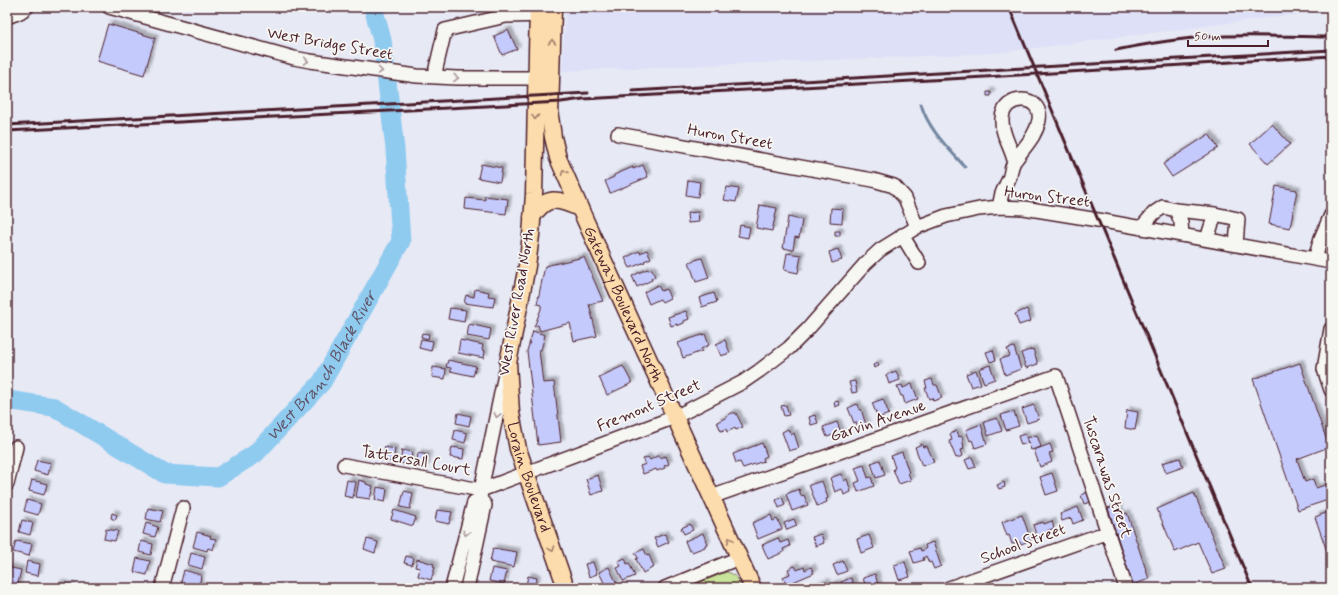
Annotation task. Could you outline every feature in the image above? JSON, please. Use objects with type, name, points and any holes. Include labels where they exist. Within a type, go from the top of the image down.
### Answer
[{"type":"main road","name":"West River Road North","points":[[508,363],[527,266],[544,78],[545,11]]},
{"type":"main road","name":"Gateway Boulevard North","points":[[544,78],[553,137],[558,158],[579,208],[753,588]]},
{"type":"main road","points":[[532,217],[540,206],[555,200],[564,201],[579,208]]},
{"type":"main road","name":"Lorain Boulevard","points":[[508,363],[509,393],[513,426],[518,449],[525,473],[566,588]]},
{"type":"street","points":[[7,17],[20,12],[27,7]]},
{"type":"street","name":"West Bridge Street","points":[[108,7],[270,52],[294,58],[343,66],[417,76],[544,78]]},
{"type":"street","points":[[436,77],[436,68],[445,30],[506,16],[545,11]]},
{"type":"street","name":"Huron Street","points":[[618,134],[873,180],[894,186],[905,198],[917,227],[946,216],[979,209],[1000,207],[1024,208],[1331,262]]},
{"type":"street","points":[[1000,207],[1000,197],[1009,178],[1014,160]]},
{"type":"street","points":[[1141,228],[1154,213],[1162,207],[1216,214],[1238,219],[1236,245]]},
{"type":"street","points":[[1176,210],[1181,222],[1182,235]]},
{"type":"street","points":[[1207,239],[1216,214]]},
{"type":"street","points":[[1315,259],[1321,238],[1331,215]]},
{"type":"street","name":"Fremont Street","points":[[480,495],[525,473],[675,417],[743,382],[773,361],[807,330],[865,264],[880,250],[917,227]]},
{"type":"street","points":[[902,235],[919,263]]},
{"type":"street","points":[[1331,328],[1324,369],[1331,390]]},
{"type":"street","name":"West River Road North","points":[[452,588],[474,502],[480,495],[508,363]]},
{"type":"street","name":"Garvin Avenue","points":[[711,497],[1056,376]]},
{"type":"street","name":"Tuscarawas Street","points":[[1056,376],[1126,588]]},
{"type":"street","points":[[7,484],[16,448]]},
{"type":"street","name":"Tattersall Court","points":[[344,465],[480,495]]},
{"type":"street","name":"West River Road North","points":[[467,588],[485,505],[480,495]]},
{"type":"street","points":[[162,588],[183,508]]},
{"type":"street","name":"School Street","points":[[954,587],[1108,532]]},
{"type":"street","points":[[665,588],[739,558]]},
{"type":"shaded area","points":[[566,7],[1326,7],[1306,13],[995,53],[562,71]]},
{"type":"green space","points":[[726,572],[734,575],[741,588],[686,588]]},
{"type":"building","points":[[108,24],[155,38],[144,75],[97,61]]},
{"type":"building","points":[[508,30],[517,49],[502,55],[494,36]]},
{"type":"building","points":[[987,92],[991,92],[991,96],[987,96]]},
{"type":"building","points":[[1272,124],[1290,144],[1268,164],[1250,144]]},
{"type":"building","points":[[1209,134],[1218,148],[1172,177],[1163,164]]},
{"type":"building","points":[[481,164],[502,168],[500,182],[478,178]]},
{"type":"building","points":[[643,165],[648,177],[610,193],[605,181],[614,177],[614,175],[633,167],[633,169]]},
{"type":"building","points":[[688,180],[700,182],[698,197],[686,195]]},
{"type":"building","points":[[1276,186],[1297,190],[1290,228],[1269,224]]},
{"type":"building","points":[[727,187],[739,189],[736,202],[724,200]]},
{"type":"building","points":[[485,196],[508,199],[506,214],[465,209],[466,198],[485,200]]},
{"type":"building","points":[[760,205],[777,208],[772,231],[756,228]]},
{"type":"building","points":[[831,208],[843,209],[842,223],[830,222]]},
{"type":"building","points":[[698,212],[699,222],[688,223],[687,213]]},
{"type":"building","points":[[788,217],[802,220],[799,238],[795,237],[793,250],[783,248]]},
{"type":"building","points":[[740,225],[750,227],[748,238],[738,236]]},
{"type":"building","points":[[835,231],[840,231],[840,236],[835,236]]},
{"type":"building","points":[[838,249],[842,260],[832,263],[829,252]]},
{"type":"building","points":[[647,250],[651,258],[630,268],[625,258],[639,251],[640,253]]},
{"type":"building","points":[[787,253],[801,255],[798,273],[784,270]]},
{"type":"building","points":[[584,257],[603,301],[589,304],[597,336],[574,341],[570,323],[540,331],[538,325],[534,327],[541,309],[541,305],[537,304],[545,266]]},
{"type":"building","points":[[702,258],[709,278],[696,282],[689,262]]},
{"type":"building","points":[[647,269],[652,269],[655,277],[637,287],[632,276]]},
{"type":"building","points":[[658,285],[661,291],[666,289],[670,298],[662,302],[660,299],[649,304],[644,292]]},
{"type":"building","points":[[475,289],[489,292],[488,296],[495,297],[493,307],[464,303],[466,295],[474,297]]},
{"type":"building","points":[[714,293],[717,302],[702,307],[699,298]]},
{"type":"building","points":[[450,308],[466,310],[464,322],[448,319]]},
{"type":"building","points":[[1027,309],[1031,321],[1019,325],[1015,314]]},
{"type":"building","points":[[686,311],[689,319],[677,326],[677,324],[671,326],[668,317]]},
{"type":"building","points":[[469,324],[491,329],[489,340],[467,336]]},
{"type":"building","points":[[533,331],[545,335],[541,350],[539,350],[543,383],[554,382],[561,442],[538,445],[527,351]]},
{"type":"building","points":[[422,333],[429,334],[428,339],[421,337]]},
{"type":"building","points":[[705,334],[709,345],[701,349],[702,351],[683,358],[678,343]]},
{"type":"building","points":[[421,339],[433,341],[431,351],[419,348]]},
{"type":"building","points":[[460,340],[483,345],[482,350],[485,351],[484,358],[458,353]]},
{"type":"building","points":[[725,340],[730,353],[721,356],[716,344]]},
{"type":"building","points":[[1014,347],[1021,369],[1005,375],[1000,359],[1010,356],[1007,349]]},
{"type":"building","points":[[1033,349],[1038,364],[1026,368],[1021,353]]},
{"type":"building","points":[[993,350],[996,360],[990,362],[986,352]]},
{"type":"building","points":[[448,360],[476,366],[473,376],[450,371],[451,368],[446,367]]},
{"type":"building","points":[[878,363],[879,366],[874,368],[873,365]]},
{"type":"building","points":[[1300,363],[1329,447],[1297,459],[1305,482],[1313,479],[1316,488],[1331,483],[1331,499],[1298,510],[1253,379]]},
{"type":"building","points":[[990,365],[995,379],[984,383],[979,369]]},
{"type":"building","points":[[623,366],[632,383],[607,395],[599,377]]},
{"type":"building","points":[[433,367],[446,369],[445,379],[432,377]]},
{"type":"building","points":[[976,370],[981,384],[971,387],[966,374]]},
{"type":"building","points":[[896,371],[900,380],[889,384],[886,375]]},
{"type":"building","points":[[932,379],[934,385],[937,385],[942,398],[933,401],[932,398],[929,399],[925,388],[927,388],[925,381]]},
{"type":"building","points":[[855,381],[857,392],[852,393],[849,382]]},
{"type":"building","points":[[912,384],[918,399],[905,404],[903,396],[901,396],[897,386],[902,385],[903,388]]},
{"type":"building","points":[[883,399],[889,414],[878,418],[872,403]]},
{"type":"building","points":[[838,401],[840,405],[835,407],[834,402]]},
{"type":"building","points":[[857,404],[859,410],[861,409],[866,425],[858,428],[856,422],[854,423],[848,408]]},
{"type":"building","points":[[786,405],[789,415],[784,416],[781,406]]},
{"type":"building","points":[[1034,405],[1039,419],[1027,423],[1022,409]]},
{"type":"building","points":[[1127,410],[1138,412],[1135,430],[1125,428]]},
{"type":"building","points":[[1014,412],[1019,426],[1006,430],[1001,415]]},
{"type":"building","points":[[458,413],[471,416],[469,426],[456,423]]},
{"type":"building","points":[[731,413],[736,413],[743,427],[736,430],[735,428],[727,432],[726,429],[721,431],[717,422],[727,417]]},
{"type":"building","points":[[815,415],[818,423],[811,425],[809,417]]},
{"type":"building","points":[[997,418],[1002,431],[988,436],[984,422]]},
{"type":"building","points":[[837,422],[842,435],[827,437],[823,427]]},
{"type":"building","points":[[981,424],[987,444],[975,448],[972,440],[970,441],[966,430]]},
{"type":"building","points":[[788,429],[791,435],[794,433],[799,448],[789,451],[782,432]]},
{"type":"building","points":[[455,430],[467,433],[465,443],[453,440]]},
{"type":"building","points":[[957,431],[959,437],[962,436],[964,449],[961,450],[963,456],[956,458],[949,441],[952,440],[950,434]]},
{"type":"building","points":[[1025,434],[1028,443],[1021,445],[1018,436]]},
{"type":"building","points":[[1037,435],[1041,447],[1031,450],[1027,438]]},
{"type":"building","points":[[762,443],[767,456],[763,458],[764,461],[743,468],[740,462],[736,463],[733,454]]},
{"type":"building","points":[[922,444],[923,447],[927,446],[934,462],[922,466],[915,447]]},
{"type":"building","points":[[1050,444],[1053,452],[1049,453],[1052,462],[1040,467],[1034,450]]},
{"type":"building","points":[[385,447],[395,449],[393,462],[382,460]]},
{"type":"building","points":[[452,447],[464,449],[463,459],[450,457]]},
{"type":"building","points":[[402,450],[412,452],[410,465],[400,463]]},
{"type":"building","points":[[902,452],[911,480],[899,484],[893,469],[895,468],[891,456]]},
{"type":"building","points":[[418,453],[428,455],[426,468],[416,466]]},
{"type":"building","points":[[659,455],[660,458],[666,456],[669,464],[664,466],[665,468],[657,471],[656,469],[643,474],[640,466],[646,464],[643,459],[648,457],[650,460]]},
{"type":"building","points":[[972,457],[976,467],[969,469],[965,460]]},
{"type":"building","points":[[1180,458],[1183,467],[1166,473],[1162,463]]},
{"type":"building","points":[[37,460],[51,463],[48,475],[34,471]]},
{"type":"building","points":[[880,460],[885,475],[876,478],[871,463]]},
{"type":"building","points":[[864,465],[868,478],[871,477],[874,486],[858,492],[855,483],[860,481],[855,468]]},
{"type":"building","points":[[1052,473],[1058,491],[1046,495],[1040,477]]},
{"type":"building","points":[[841,474],[844,481],[847,479],[851,492],[844,495],[842,489],[835,492],[830,478]]},
{"type":"building","points":[[598,475],[603,491],[591,495],[586,479]]},
{"type":"building","points":[[32,480],[47,484],[44,495],[29,491]]},
{"type":"building","points":[[347,480],[356,482],[353,498],[344,496]]},
{"type":"building","points":[[359,480],[373,486],[370,499],[356,497]]},
{"type":"building","points":[[822,481],[828,498],[826,499],[827,502],[817,506],[809,485]]},
{"type":"building","points":[[1004,482],[1005,487],[999,489],[997,485]]},
{"type":"building","points":[[377,487],[387,489],[385,502],[375,500]]},
{"type":"building","points":[[799,489],[801,496],[804,495],[808,505],[792,511],[786,494]]},
{"type":"building","points":[[404,491],[413,493],[410,509],[400,507]]},
{"type":"building","points":[[1088,492],[1091,502],[1084,504],[1081,495]]},
{"type":"building","points":[[1194,493],[1226,569],[1212,574],[1198,542],[1175,552],[1157,509]]},
{"type":"building","points":[[782,497],[785,505],[779,508],[776,500]]},
{"type":"building","points":[[27,500],[41,504],[38,515],[24,511]]},
{"type":"building","points":[[1117,505],[1121,515],[1127,513],[1149,579],[1133,585],[1108,508]]},
{"type":"building","points":[[1078,507],[1083,520],[1073,524],[1071,518],[1062,521],[1060,514]]},
{"type":"building","points":[[148,508],[163,511],[160,522],[146,519]]},
{"type":"building","points":[[394,510],[416,517],[413,526],[391,519]]},
{"type":"building","points":[[437,510],[452,512],[449,524],[435,521]]},
{"type":"building","points":[[1331,511],[1331,563],[1315,517]]},
{"type":"building","points":[[112,513],[117,515],[115,520],[111,518]]},
{"type":"building","points":[[771,515],[773,521],[777,519],[782,529],[758,539],[752,523]]},
{"type":"building","points":[[1022,515],[1031,540],[1021,544],[1020,542],[1012,544],[1009,535],[1007,536],[1002,522]]},
{"type":"building","points":[[794,519],[797,526],[787,530],[784,523]]},
{"type":"building","points":[[22,520],[33,523],[30,535],[19,532]]},
{"type":"building","points":[[1052,521],[1054,528],[1047,531],[1048,534],[1037,538],[1033,525],[1043,522],[1044,524]]},
{"type":"building","points":[[146,523],[158,527],[155,537],[143,534]]},
{"type":"building","points":[[690,524],[693,530],[684,534],[681,528]]},
{"type":"building","points":[[106,529],[118,531],[115,541],[104,539]]},
{"type":"building","points":[[197,532],[216,539],[213,550],[208,548],[207,551],[193,547]]},
{"type":"building","points":[[703,533],[707,544],[705,547],[692,552],[691,550],[689,551],[685,541]]},
{"type":"building","points":[[665,534],[669,542],[658,547],[654,538]]},
{"type":"building","points":[[821,534],[824,543],[816,546],[812,537]]},
{"type":"building","points":[[869,535],[874,548],[861,553],[857,539]]},
{"type":"building","points":[[778,538],[780,543],[788,540],[790,546],[783,549],[784,552],[768,559],[762,545]]},
{"type":"building","points":[[367,539],[378,542],[375,553],[364,549]]},
{"type":"building","points":[[16,541],[32,544],[29,556],[13,552]]},
{"type":"building","points":[[141,541],[153,544],[151,555],[139,552]]},
{"type":"building","points":[[933,542],[941,566],[934,569],[926,556],[923,558],[924,560],[914,563],[910,551],[920,548],[921,551],[924,550],[926,548],[925,545]]},
{"type":"building","points":[[493,548],[517,552],[514,567],[490,562]]},
{"type":"building","points":[[644,549],[647,556],[649,555],[654,567],[643,573],[636,559],[638,558],[635,553]]},
{"type":"building","points":[[191,553],[205,557],[202,569],[188,565]]},
{"type":"building","points":[[406,556],[414,558],[412,565],[404,563]]},
{"type":"building","points":[[137,558],[150,561],[147,575],[134,572]]},
{"type":"building","points":[[625,558],[635,576],[623,581],[617,568],[621,566],[618,561]]},
{"type":"building","points":[[417,559],[434,564],[433,566],[435,567],[431,580],[418,576],[420,568],[415,567]]},
{"type":"building","points":[[27,561],[40,564],[38,576],[25,573]]},
{"type":"building","points":[[843,561],[847,571],[837,575],[833,565]]},
{"type":"building","points":[[593,562],[597,574],[589,577],[585,564]]},
{"type":"building","points":[[905,562],[910,577],[899,580],[894,565]]},
{"type":"building","points":[[795,566],[797,570],[804,567],[805,570],[811,567],[814,573],[786,585],[783,577],[790,574],[788,569]]},
{"type":"building","points":[[7,567],[21,570],[17,588],[7,588]]},
{"type":"building","points":[[609,567],[617,584],[606,587],[599,572]]},
{"type":"building","points":[[492,568],[507,571],[504,584],[489,581]]},
{"type":"building","points":[[184,570],[201,575],[199,587],[181,582]]},
{"type":"building","points":[[875,574],[879,588],[866,588],[863,578]]},
{"type":"building","points":[[528,576],[537,578],[535,587],[526,585]]},
{"type":"building","points":[[851,578],[855,588],[844,588],[841,582]]},
{"type":"building","points":[[826,582],[828,588],[811,588],[811,587]]},
{"type":"building","points":[[58,583],[72,587],[72,588],[57,588]]},
{"type":"building","points":[[838,583],[839,588],[831,588],[830,585]]},
{"type":"waterway","name":"West Branch Black River","points":[[7,400],[54,407],[165,474],[218,477],[255,454],[322,382],[401,241],[395,149],[382,40],[373,7]]},
{"type":"waterway","points":[[921,104],[928,122],[945,145],[965,167]]},
{"type":"railway","points":[[1009,7],[1252,588]]},
{"type":"railway","points":[[1116,50],[1161,42],[1222,36],[1331,37]]},
{"type":"railway","points":[[632,91],[1331,50]]},
{"type":"railway","points":[[7,131],[561,102],[583,99],[1331,56]]},
{"type":"railway","points":[[7,125],[588,93]]}]
